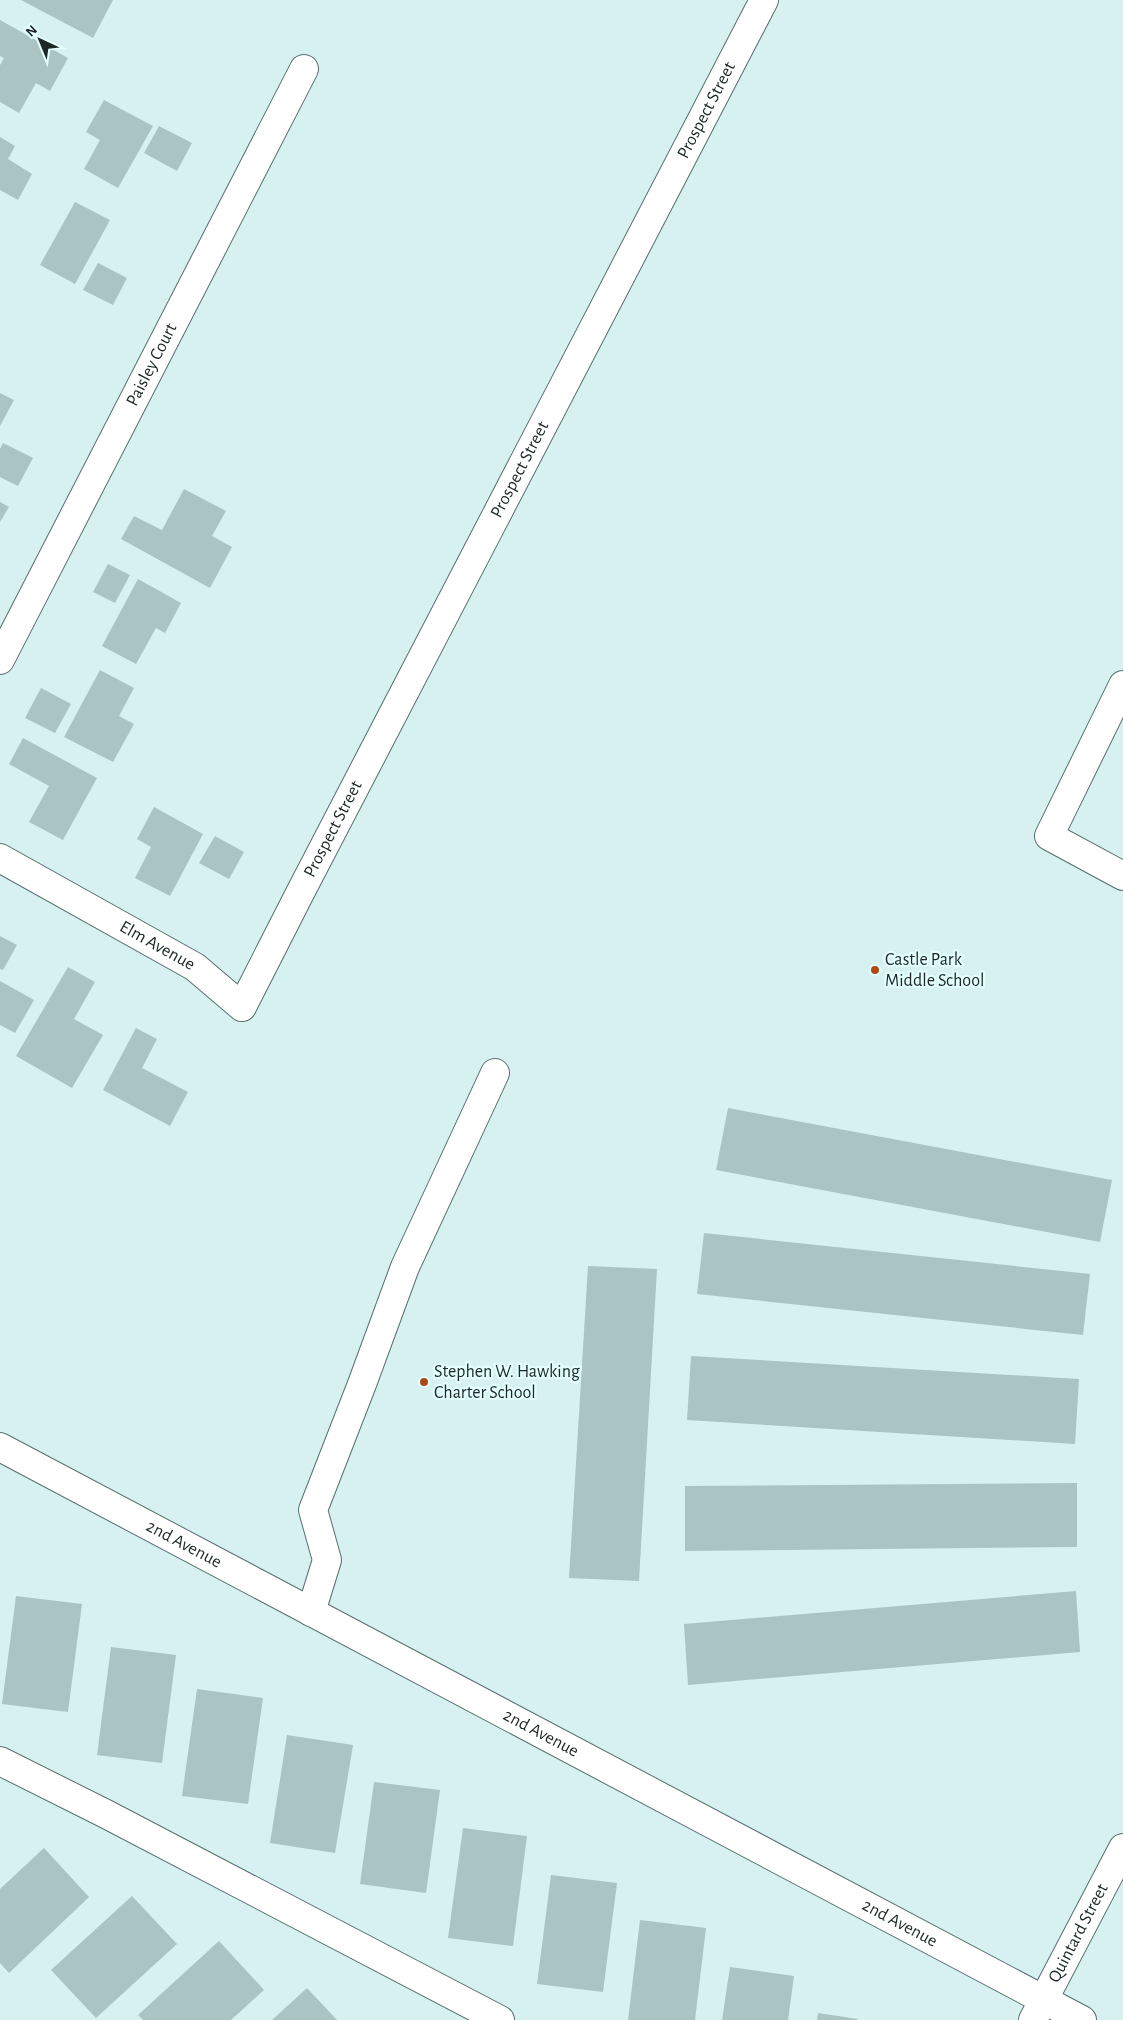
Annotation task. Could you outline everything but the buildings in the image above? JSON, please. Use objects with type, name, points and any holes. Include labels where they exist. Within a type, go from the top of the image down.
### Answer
[{"type":"street","name":"Prospect Street","points":[[275,940],[764,0]]},
{"type":"street","name":"Paisley Court","points":[[0,660],[304,69]]},
{"type":"street","points":[[1123,685],[1049,836],[1123,876]]},
{"type":"street","name":"Elm Avenue","points":[[0,858],[195,968],[242,1007],[275,940]]},
{"type":"street","points":[[311,1612],[327,1560],[312,1510],[362,1384],[405,1267],[495,1073]]},
{"type":"street","name":"2nd Avenue","points":[[0,1447],[311,1612],[1038,2010],[1082,2020]]},
{"type":"street","points":[[0,1761],[106,1814],[500,2020]]},
{"type":"street","name":"Quintard Street","points":[[1038,2010],[1123,1848]]},
{"type":"place","name":"Castle Park Middle School","points":[[875,970]]},
{"type":"place","name":"Stephen W. Hawking Charter School","points":[[424,1382]]}]
